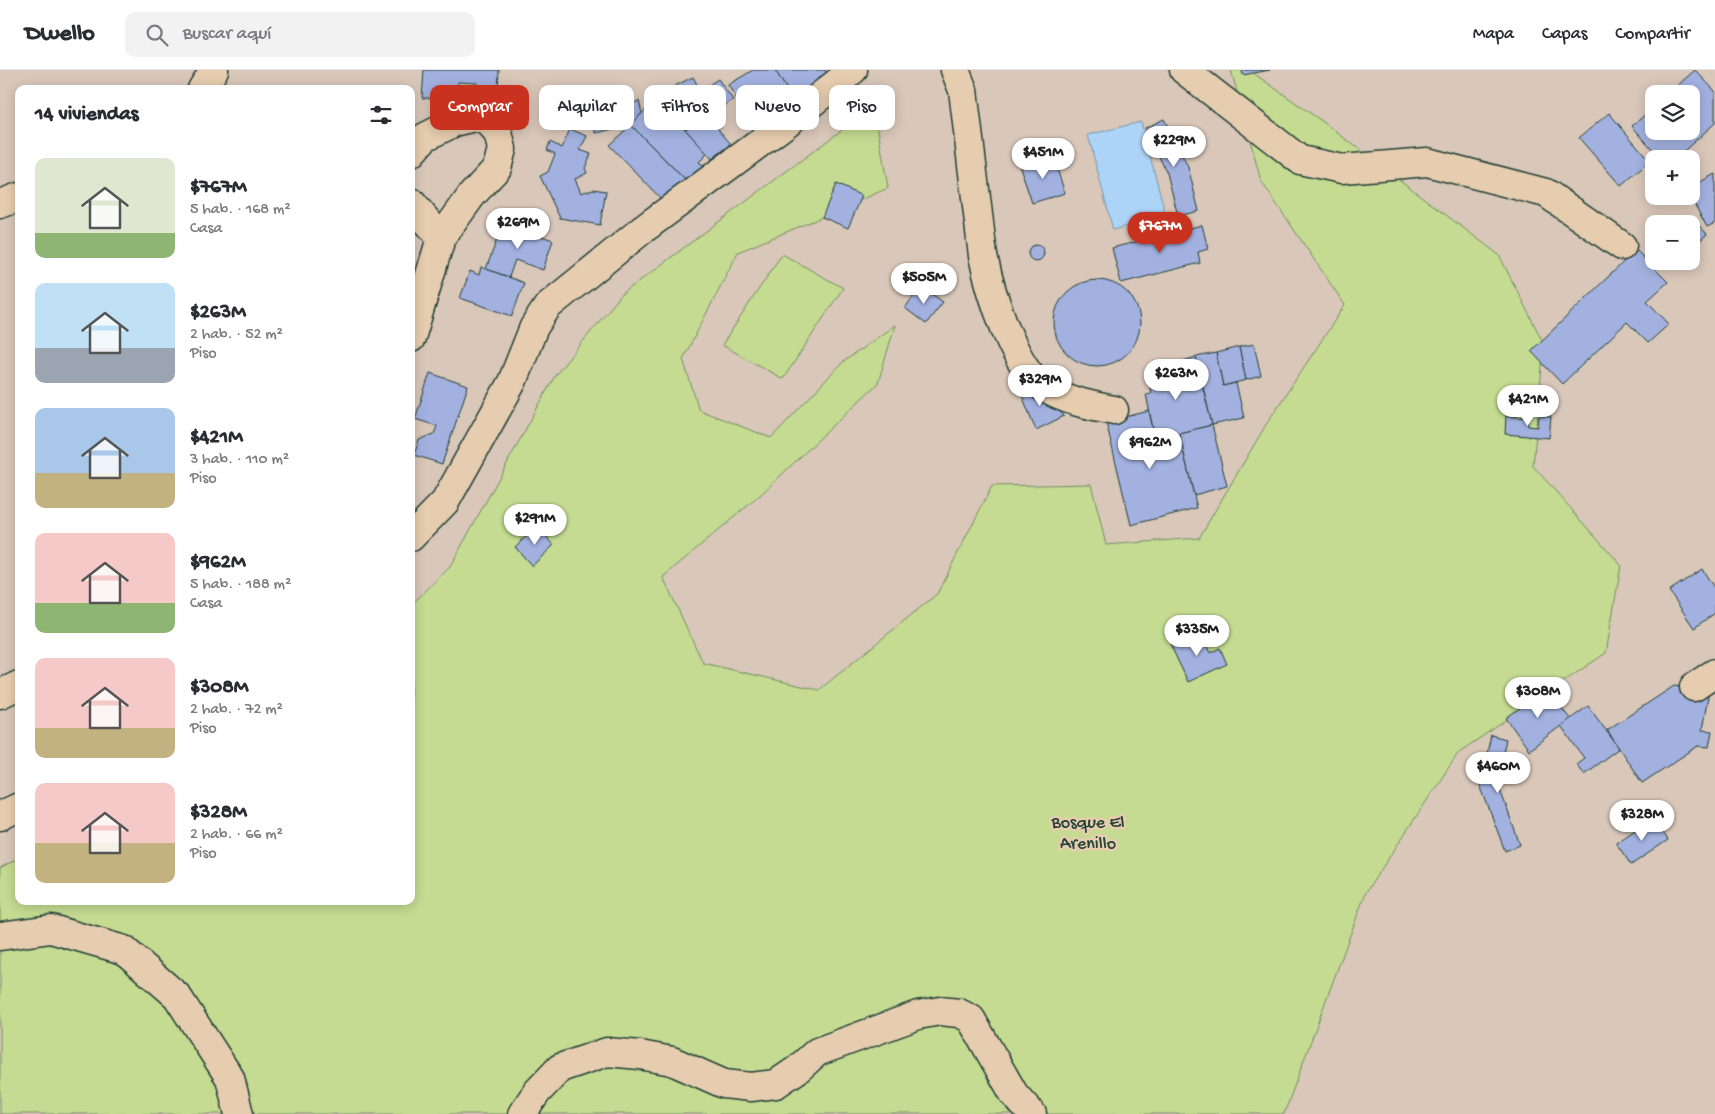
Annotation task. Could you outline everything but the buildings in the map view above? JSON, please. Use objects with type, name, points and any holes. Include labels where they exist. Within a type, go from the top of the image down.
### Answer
[{"type":"street","points":[[205,85],[214,70]]},
{"type":"street","points":[[415,533],[445,502],[512,382],[534,327],[548,306],[642,230],[784,125],[853,70]]},
{"type":"street","points":[[955,70],[963,90],[984,264],[988,280],[1013,347],[1027,370],[1043,388],[1077,403],[1114,410]]},
{"type":"street","points":[[1184,70],[1300,160],[1342,169],[1427,162],[1546,192],[1622,246]]},
{"type":"street","points":[[415,149],[425,138],[456,122],[476,117],[488,122],[498,133],[502,149],[497,168],[472,195],[441,238],[415,325]]},
{"type":"street","points":[[0,204],[15,198]]},
{"type":"street","points":[[415,207],[441,238]]},
{"type":"street","points":[[0,694],[15,688]]},
{"type":"street","points":[[0,816],[15,809]]},
{"type":"street","points":[[0,936],[52,929],[124,950],[177,996],[230,1078],[240,1114]]},
{"type":"street","points":[[522,1114],[537,1092],[560,1068],[607,1052],[640,1055],[672,1061],[724,1084],[751,1087],[776,1084],[798,1069],[817,1052],[918,1016],[940,1011],[959,1013],[972,1020],[1014,1094],[1032,1114]]},
{"type":"green space","name":"Bosque El Arenillo","points":[[1231,70],[1249,70],[1323,122],[1499,255],[1544,344],[1533,466],[1621,565],[1606,653],[1459,752],[1366,892],[1284,1114],[0,1114],[0,868],[15,860],[15,905],[415,905],[415,601],[450,567],[556,374],[622,294],[842,130],[878,130],[888,188],[738,252],[683,359],[699,410],[771,438],[843,362],[895,325],[878,383],[759,496],[663,577],[703,663],[819,690],[937,594],[992,486],[1091,484],[1106,545],[1199,538],[1267,423],[1345,305],[1261,181]]},
{"type":"green space","points":[[782,254],[843,288],[783,379],[722,345]]},
{"type":"water","points":[[1141,122],[1166,216],[1113,230],[1088,135]]}]
